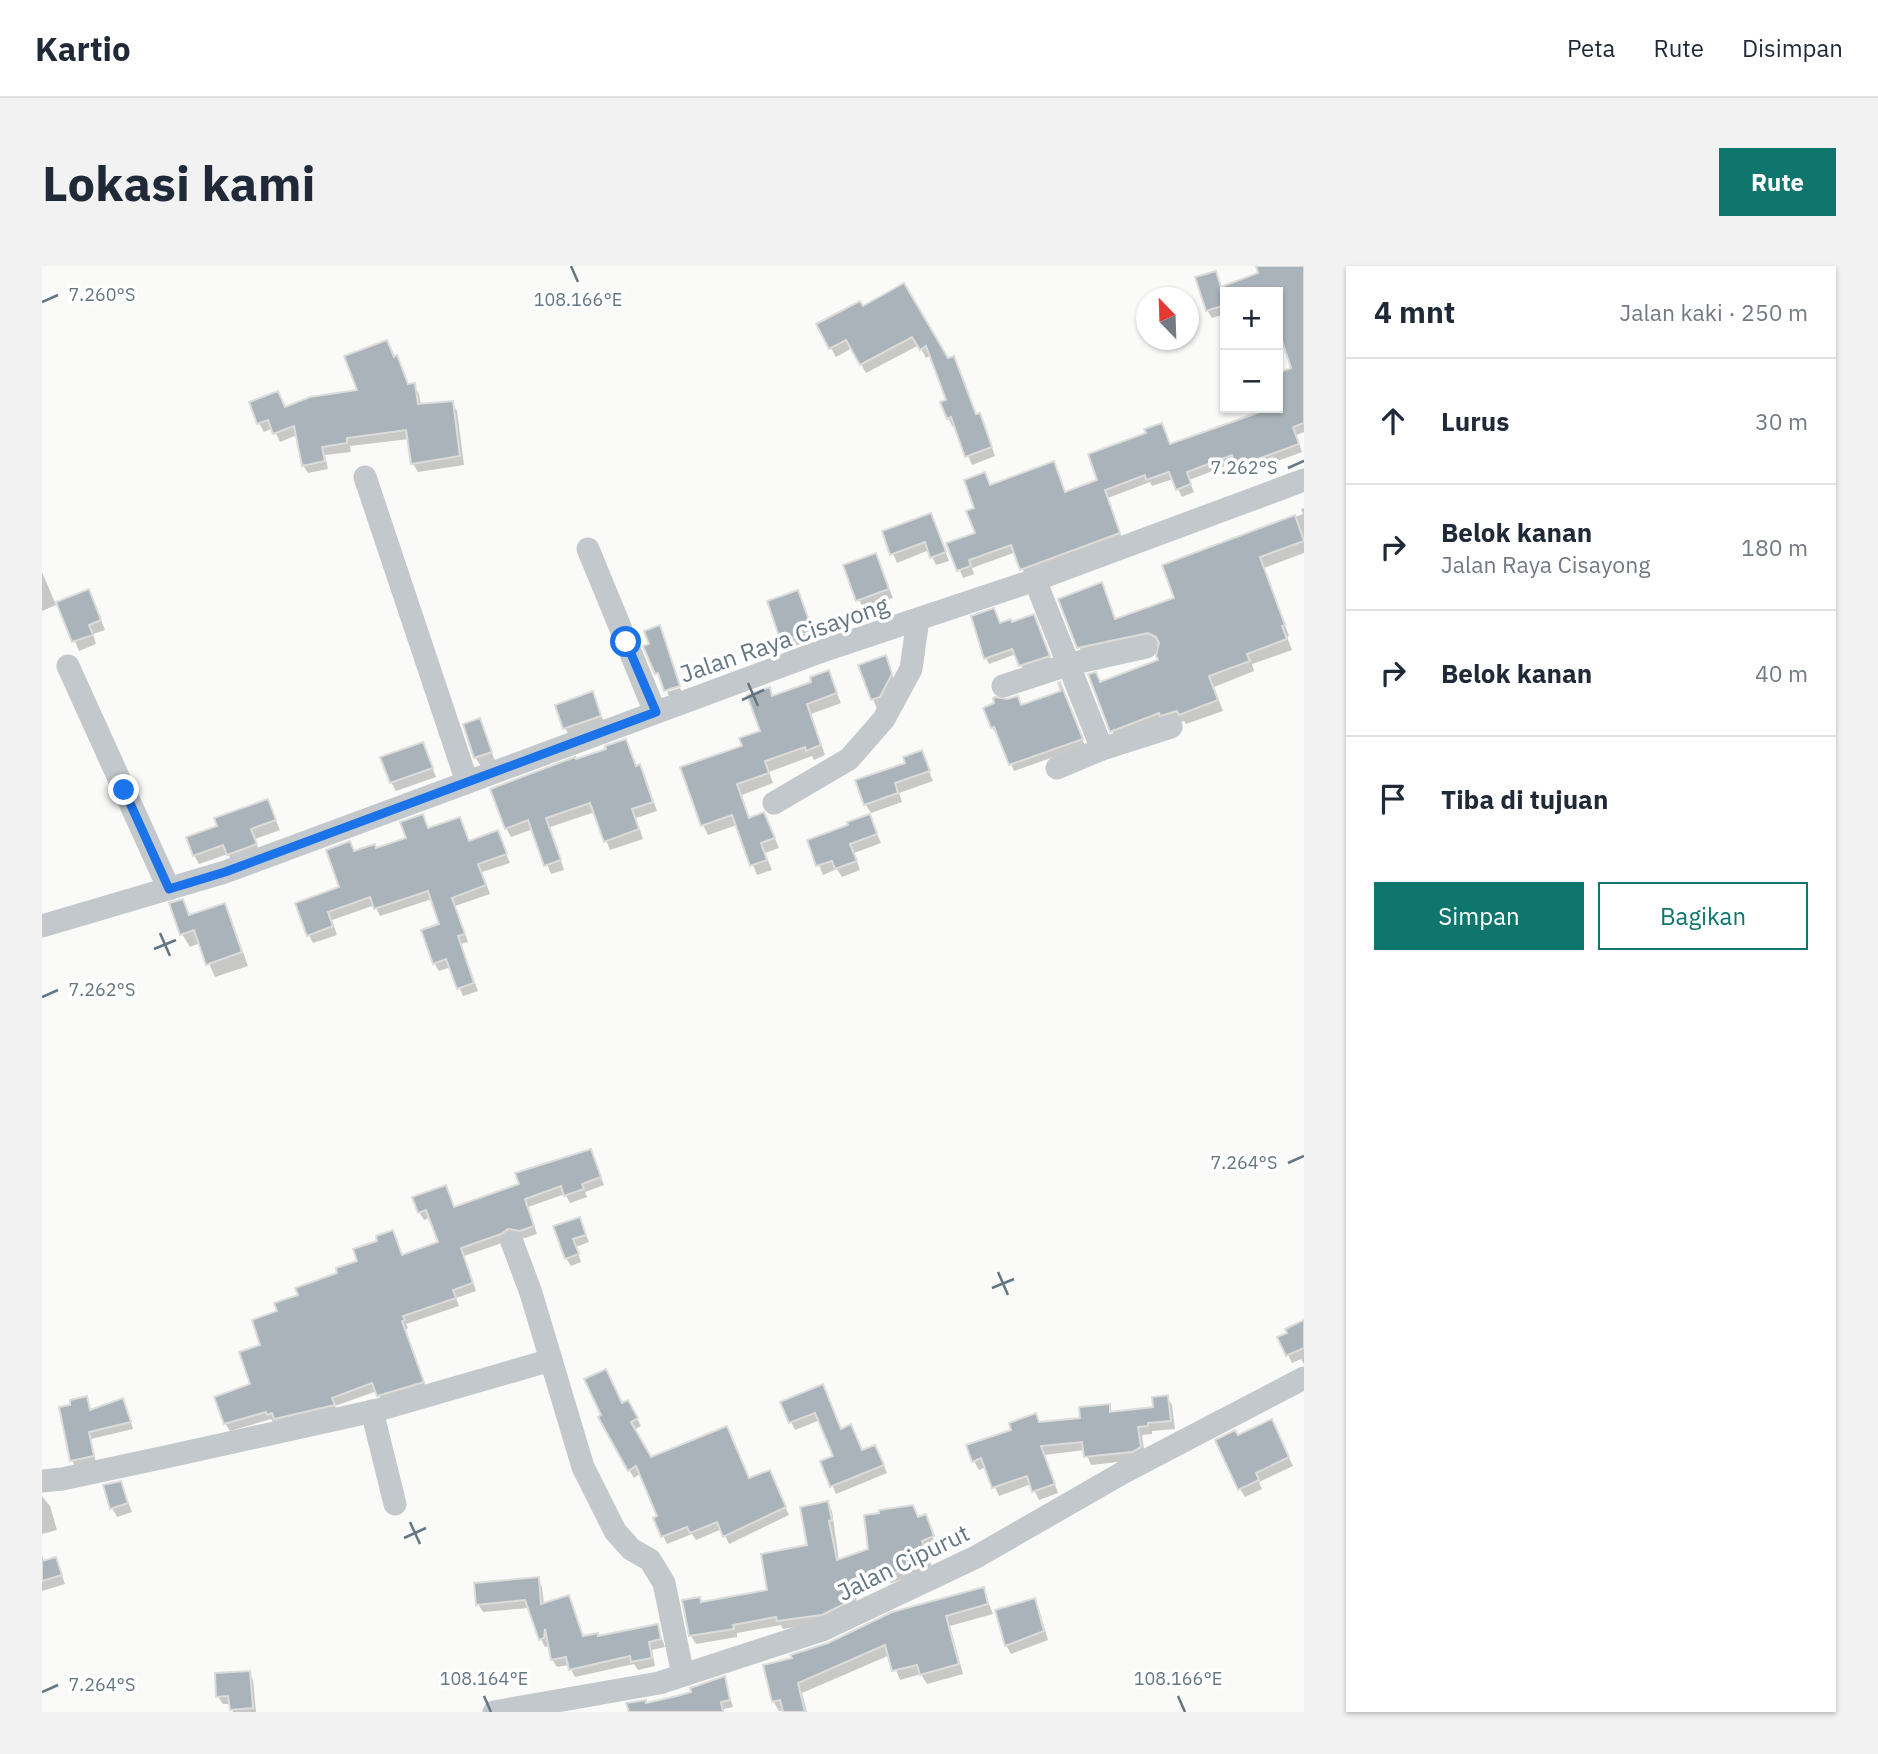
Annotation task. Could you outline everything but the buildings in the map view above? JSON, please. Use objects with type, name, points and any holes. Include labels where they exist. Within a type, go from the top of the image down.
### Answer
[{"type":"street","points":[[365,478],[467,782]]},
{"type":"street","name":"Jalan Raya Cisayong","points":[[42,926],[225,872],[825,650],[1035,580],[1304,480]]},
{"type":"street","points":[[588,549],[656,712]]},
{"type":"street","points":[[1035,580],[1102,749]]},
{"type":"street","points":[[774,803],[849,759],[884,719],[911,669],[918,619]]},
{"type":"street","points":[[1003,686],[1070,664],[1146,647]]},
{"type":"street","points":[[68,666],[169,889]]},
{"type":"street","points":[[1056,768],[1102,749],[1171,727]]},
{"type":"street","points":[[512,1242],[583,1466],[615,1531],[631,1549],[650,1560],[664,1583],[683,1675]]},
{"type":"street","points":[[42,1481],[170,1456],[410,1402],[551,1360]]},
{"type":"street","name":"Jalan Cipurut","points":[[494,1712],[586,1704],[822,1630],[976,1558],[1124,1472],[1304,1378]]},
{"type":"street","points":[[372,1411],[396,1504]]},
{"type":"route","points":[[124,790],[169,889],[225,872],[656,712],[626,642]]}]
